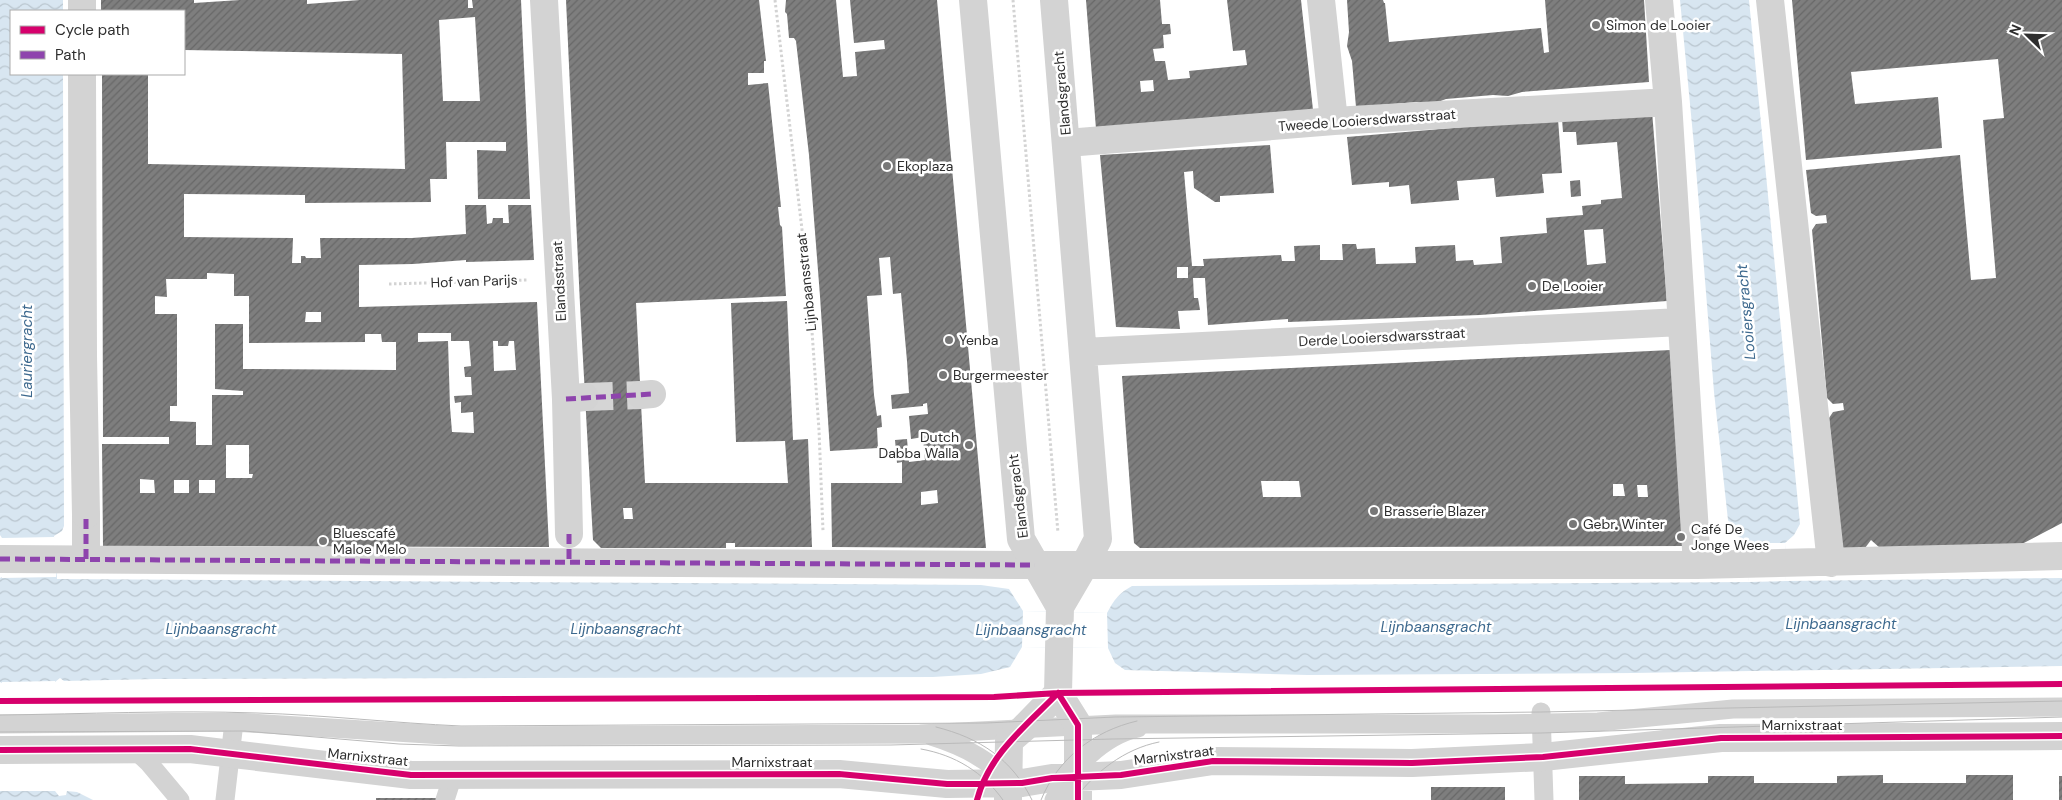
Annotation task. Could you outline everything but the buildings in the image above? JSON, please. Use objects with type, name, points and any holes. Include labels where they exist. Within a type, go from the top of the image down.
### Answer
[{"type":"street","name":"Elandsstraat","points":[[544,0],[559,279],[576,398],[568,534],[569,562]]},
{"type":"street","name":"Elandsgracht","points":[[973,0],[1021,539],[1060,566]]},
{"type":"street","name":"Elandsgracht","points":[[1054,0],[1098,539],[1060,566]]},
{"type":"street","points":[[1321,0],[1334,122]]},
{"type":"street","points":[[1660,0],[1697,565]]},
{"type":"street","points":[[1770,0],[1819,563]]},
{"type":"street","points":[[82,75],[86,559]]},
{"type":"street","name":"Tweede Looiersdwarsstraat","points":[[1067,143],[1334,122],[1668,102]]},
{"type":"street","name":"Derde Looiersdwarsstraat","points":[[1083,352],[1681,322]]},
{"type":"street","points":[[1,559],[1060,566],[1697,565],[2062,556]]},
{"type":"street","name":"Elandsgracht","points":[[1060,566],[1060,607]]},
{"type":"street","name":"Elandsgracht","points":[[1060,566],[1060,607]]},
{"type":"street","points":[[1060,607],[1058,693],[1078,725],[1071,784]]},
{"type":"street","points":[[1012,794],[1008,742],[1058,693]]},
{"type":"street","name":"Marnixstraat","points":[[1,737],[55,736],[133,748],[184,748],[232,753],[402,774],[449,787],[839,774],[947,784],[1012,794],[1022,783],[1071,784],[1213,762],[1412,763],[1543,757],[1721,738],[2062,736]]},
{"type":"lane","name":"Marnixstraat","points":[[55,736],[234,722],[460,736],[920,734],[1078,725],[1542,718],[1598,722],[1733,709],[2062,707]]},
{"type":"lane","points":[[1542,718],[1544,800]]},
{"type":"lane","points":[[225,800],[232,753],[234,722]]},
{"type":"lane","points":[[1071,784],[1117,735],[1127,730],[1152,725]]},
{"type":"lane","points":[[920,734],[952,743],[992,765],[1012,794]]},
{"type":"lane","points":[[133,748],[148,762],[180,800]]},
{"type":"path","points":[[1013,0],[1060,566]]},
{"type":"water","points":[[0,0],[63,0],[63,10],[10,10],[10,75],[63,75],[64,526],[62,531],[54,536],[57,579],[981,585],[1009,589],[1023,611],[1107,613],[1117,597],[1132,586],[1749,582],[1748,543],[1734,534],[1728,520],[1714,392],[1680,0],[1749,0],[1800,524],[1794,535],[1785,543],[1786,581],[2062,578],[2062,666],[1633,673],[1307,675],[1125,670],[1115,663],[1108,648],[1022,647],[1010,667],[981,674],[933,677],[157,679],[64,681],[60,678],[55,682],[55,791],[59,796],[66,795],[67,791],[77,792],[93,800],[0,800],[0,791],[2,791],[0,578],[2,577],[2,538],[0,535]]},
{"type":"pier","points":[[54,537],[56,540],[56,577],[2,578],[2,538]]},
{"type":"pier","points":[[1748,543],[1785,543],[1786,581],[1749,582]]},
{"type":"pier","points":[[1023,611],[1107,613],[1108,648],[1022,647]]},
{"type":"pier","points":[[55,681],[55,791],[2,791],[2,682]]},
{"type":"tunnel","points":[[585,397],[641,395]]},
{"type":"tram line","points":[[0,715],[225,712],[308,715],[461,726],[986,723],[1115,717],[1541,712],[2062,701]]},
{"type":"tram line","points":[[0,732],[244,731],[399,744],[459,746],[891,745],[1112,739],[1541,733],[2062,717]]},
{"type":"tram line","points":[[1041,800],[1057,771],[1079,748],[1106,732],[1137,721]]},
{"type":"tram line","points":[[936,727],[967,737],[993,752],[1015,773],[1032,800]]},
{"type":"tram line","points":[[1074,800],[1091,780],[1111,763],[1134,750],[1159,742]]},
{"type":"tram line","points":[[921,749],[957,760],[967,766],[987,781],[1003,800]]},
{"type":"marked path","points":[[566,399],[652,394]]},
{"type":"marked path","points":[[86,515],[86,559]]},
{"type":"marked path","points":[[569,534],[569,562]]},
{"type":"marked path","points":[[0,559],[1035,565]]},
{"type":"cycle path","points":[[0,701],[994,697],[1058,693],[2062,684]]},
{"type":"cycle path","points":[[1058,693],[1078,725],[1078,800]]},
{"type":"cycle path","points":[[977,800],[990,769],[999,755],[1021,729],[1058,693]]},
{"type":"cycle path","points":[[0,750],[190,749],[411,775],[839,774],[947,784],[1022,783],[1052,778],[1121,775],[1213,761],[1412,763],[1543,757],[1721,738],[2062,736]]},
{"type":"place","name":"Simon de Looier","points":[[1596,25]]},
{"type":"place","name":"Ekoplaza","points":[[887,166]]},
{"type":"place","name":"De Looier","points":[[1532,286]]},
{"type":"place","name":"Yenba","points":[[949,340]]},
{"type":"place","name":"Burgermeester","points":[[943,375]]},
{"type":"place","name":"Dutch Dabba Walla","points":[[969,445]]},
{"type":"place","name":"Brasserie Blazer","points":[[1374,511]]},
{"type":"place","name":"Gebr. Winter","points":[[1573,524]]},
{"type":"place","name":"Café De Jonge Wees","points":[[1681,537]]},
{"type":"place","name":"Bluescafé Maloe Melo","points":[[323,541]]},
{"type":"water label","name":"Looiersgracht","points":[[1746,312]]},
{"type":"water label","name":"Lauriergracht","points":[[27,351]]},
{"type":"water label","name":"Lijnbaansgracht","points":[[1841,624]]},
{"type":"water label","name":"Lijnbaansgracht","points":[[1436,627]]},
{"type":"water label","name":"Lijnbaansgracht","points":[[221,629]]},
{"type":"water label","name":"Lijnbaansgracht","points":[[626,629]]},
{"type":"water label","name":"Lijnbaansgracht","points":[[1031,630]]}]
